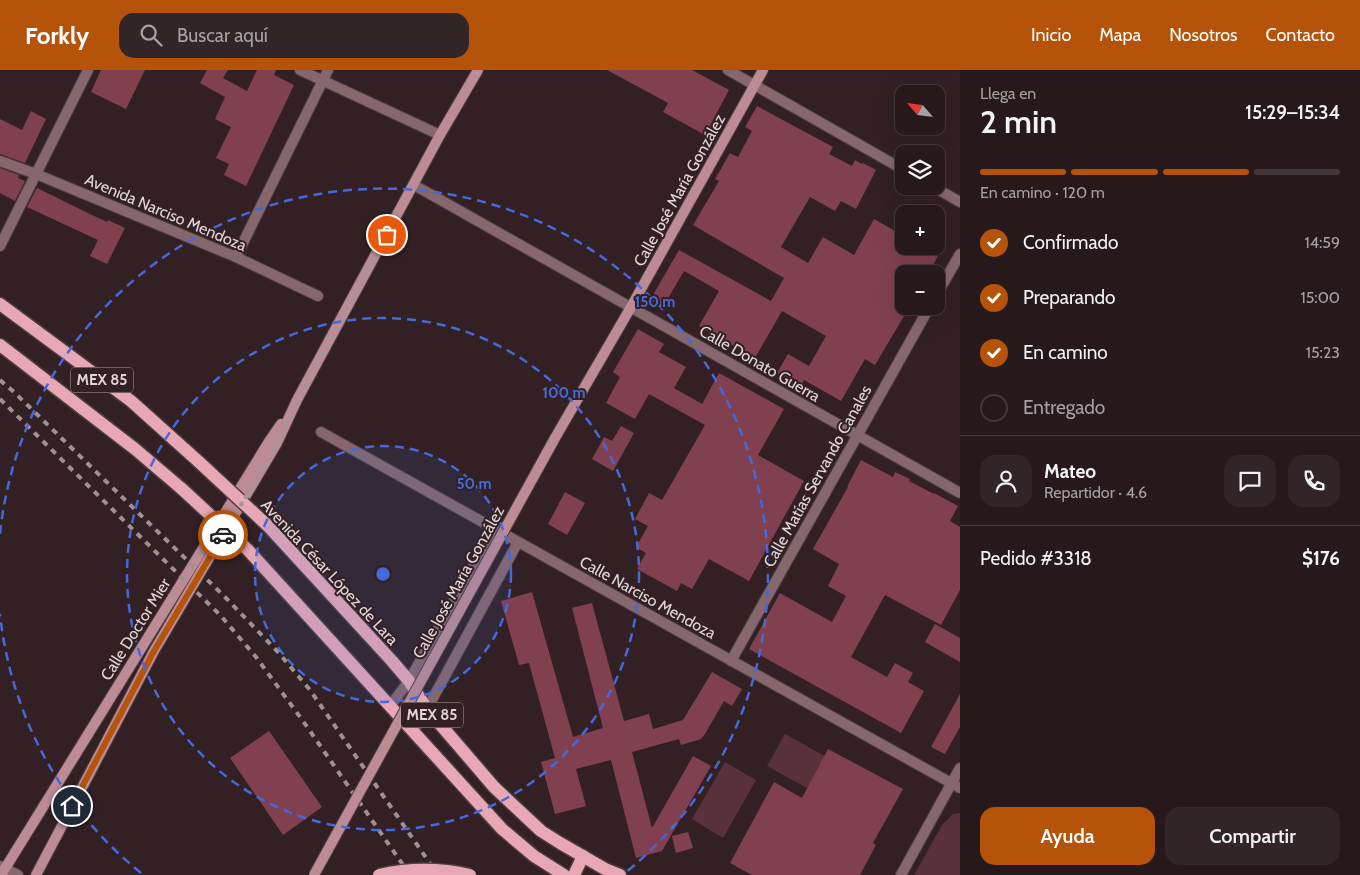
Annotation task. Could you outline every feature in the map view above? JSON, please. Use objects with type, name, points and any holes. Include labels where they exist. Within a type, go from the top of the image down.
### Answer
[{"type":"main road","name":"Calle Doctor Mier","points":[[36,875],[154,651],[278,443],[297,400],[440,135],[478,70]]},
{"type":"main road","name":"Calle José María González","points":[[314,875],[555,438],[764,70]]},
{"type":"main road","name":"Avenida César López de Lara","points":[[0,304],[131,402],[268,526],[410,681],[427,709],[494,787],[526,817],[541,830],[583,856],[605,869],[620,875]]},
{"type":"main road","name":"MEX 85","points":[[0,345],[135,449],[248,550],[502,829],[534,856],[564,875]]},
{"type":"main road","name":"Calle Doctor Mier","points":[[2,870],[265,448],[297,400]]},
{"type":"main road","points":[[574,875],[583,856]]},
{"type":"main road","points":[[379,875],[404,870],[433,870],[470,875]]},
{"type":"street","points":[[0,246],[88,70]]},
{"type":"street","points":[[300,70],[440,135]]},
{"type":"street","points":[[236,257],[328,70]]},
{"type":"street","points":[[728,70],[895,165]]},
{"type":"street","name":"Avenida Narciso Mendoza","points":[[0,161],[36,174],[236,257],[318,296]]},
{"type":"street","name":"Calle Donato Guerra","points":[[414,185],[960,494]]},
{"type":"street","points":[[945,193],[960,202]]},
{"type":"street","points":[[945,280],[960,254]]},
{"type":"street","name":"Calle Matías Servando Canales","points":[[731,661],[925,315]]},
{"type":"street","name":"Calle Narciso Mendoza","points":[[321,432],[956,786]]},
{"type":"street","points":[[390,706],[410,681],[494,529]]},
{"type":"street","points":[[412,731],[427,709],[518,542]]},
{"type":"street","points":[[901,875],[956,786],[960,768]]},
{"type":"street","points":[[2,870],[18,875]]},
{"type":"shaded area","points":[[785,734],[843,766],[825,798],[767,766]]},
{"type":"shaded area","points":[[725,762],[756,780],[723,838],[692,819]]},
{"type":"shaded area","points":[[960,813],[960,875],[914,875],[942,825],[953,814]]},
{"type":"building","points":[[101,70],[145,70],[126,109],[91,92]]},
{"type":"building","points":[[207,70],[228,70],[223,78],[247,91],[257,70],[276,70],[274,75],[294,85],[246,186],[224,175],[229,164],[216,158],[231,127],[215,119],[225,97],[200,83]]},
{"type":"building","points":[[607,70],[692,70],[729,90],[705,135],[663,112],[668,103]]},
{"type":"building","points":[[757,106],[833,147],[829,154],[852,166],[855,160],[876,170],[856,209],[841,201],[835,211],[810,197],[781,247],[808,263],[823,237],[854,255],[874,219],[895,231],[895,255],[938,256],[933,265],[895,265],[895,315],[905,315],[875,365],[865,359],[841,401],[804,380],[801,386],[777,373],[788,354],[809,366],[826,336],[782,311],[755,358],[699,326],[719,291],[684,271],[663,307],[650,300],[679,250],[771,301],[784,278],[693,225],[719,181],[715,179],[730,153],[738,157],[752,131],[745,127]]},
{"type":"building","points":[[31,111],[46,119],[25,163],[0,154],[0,119],[22,130]]},
{"type":"building","points":[[0,168],[19,175],[18,178],[25,181],[15,201],[0,193]]},
{"type":"building","points":[[37,188],[107,222],[108,220],[125,228],[107,264],[90,256],[98,240],[27,207]]},
{"type":"building","points":[[638,329],[664,344],[659,352],[686,367],[674,388],[702,404],[719,373],[784,409],[758,455],[804,481],[749,581],[709,559],[692,589],[681,583],[677,591],[637,569],[646,553],[636,547],[648,526],[635,519],[649,493],[662,500],[705,425],[649,394],[635,419],[606,403],[620,377],[613,372]]},
{"type":"building","points":[[621,426],[634,433],[613,471],[592,459],[604,437],[612,441]]},
{"type":"building","points":[[861,460],[893,477],[895,472],[910,479],[909,481],[958,506],[950,521],[960,527],[960,590],[941,625],[885,595],[851,657],[887,677],[895,663],[913,673],[908,682],[924,691],[901,733],[749,649],[780,593],[832,622],[846,596],[828,586],[839,564],[813,549]]},
{"type":"building","points":[[565,492],[585,503],[567,535],[548,524]]},
{"type":"building","points":[[532,592],[573,737],[603,728],[572,608],[592,603],[624,721],[649,714],[653,729],[683,720],[712,672],[742,689],[732,706],[724,701],[701,739],[681,745],[679,739],[632,752],[652,828],[693,756],[711,766],[662,851],[636,858],[611,760],[576,769],[586,806],[555,814],[541,762],[555,758],[529,663],[519,665],[501,601]]},
{"type":"building","points":[[935,624],[960,638],[960,662],[925,642]]},
{"type":"building","points":[[960,694],[960,727],[945,754],[931,747]]},
{"type":"building","points":[[269,731],[322,807],[283,835],[230,758]]},
{"type":"building","points":[[828,749],[903,789],[873,843],[876,845],[860,875],[752,875],[730,863],[774,782],[802,798]]},
{"type":"building","points":[[688,832],[693,848],[676,853],[672,836]]},
{"type":"railway","points":[[0,380],[224,596],[278,652],[310,690],[438,875]]},
{"type":"railway","points":[[0,399],[221,616],[256,657],[303,721],[410,875]]},
{"type":"way so far","points":[[223,535],[278,443],[297,400],[387,235]]},
{"type":"route","points":[[72,806],[154,651],[223,535]]}]
